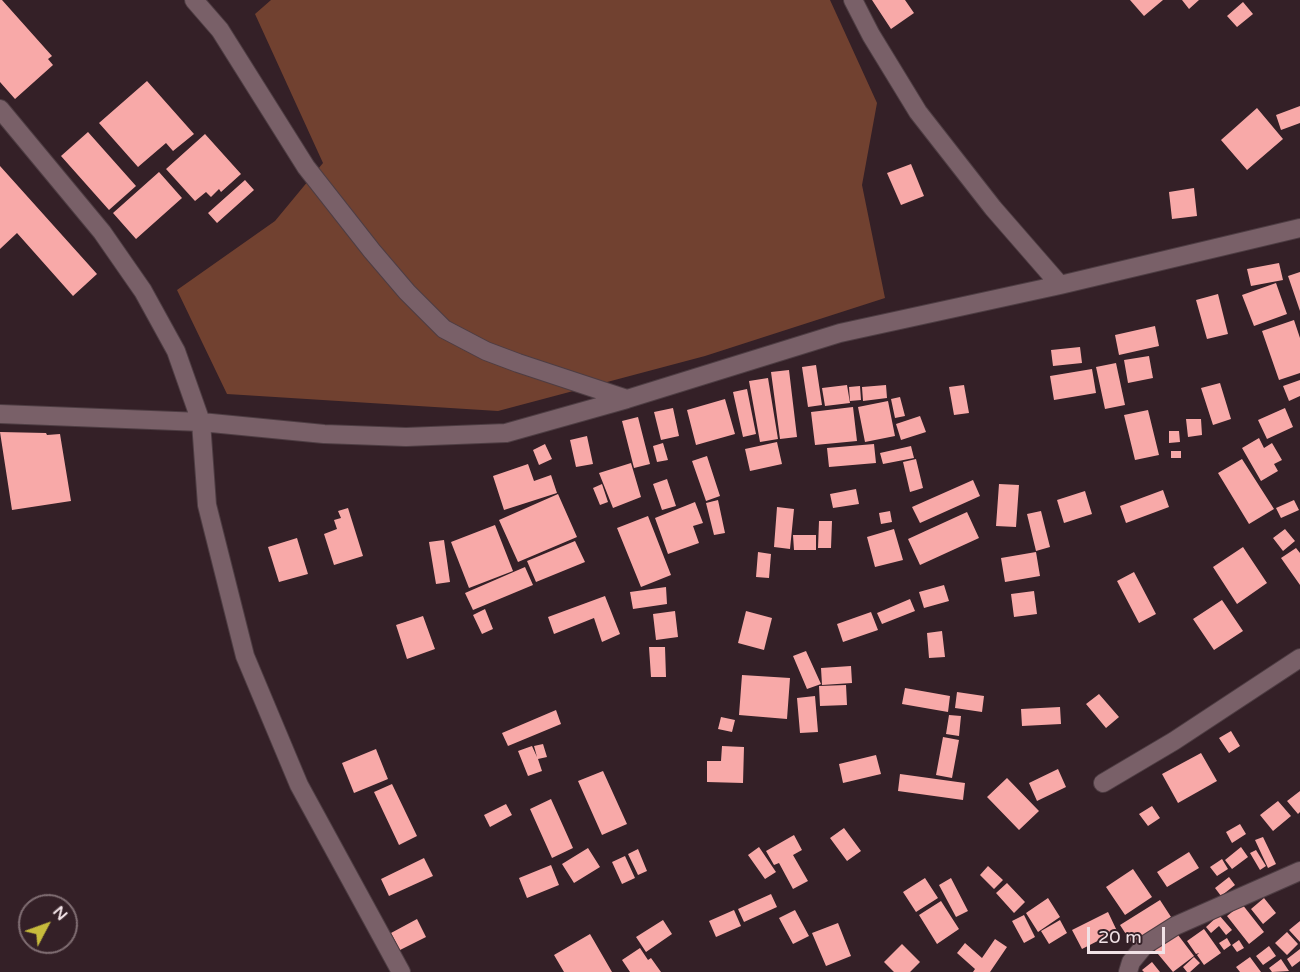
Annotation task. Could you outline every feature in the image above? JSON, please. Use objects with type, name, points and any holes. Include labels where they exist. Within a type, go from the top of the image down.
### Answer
[{"type":"street","points":[[194,0],[220,30],[306,167],[372,251],[407,292],[444,329],[486,351],[627,399]]},
{"type":"street","points":[[853,0],[871,35],[918,112],[993,208],[1059,285]]},
{"type":"street","points":[[0,109],[102,232],[143,291],[176,351],[201,422],[207,505],[244,656],[299,785],[401,972]]},
{"type":"street","points":[[0,414],[201,422],[324,434],[406,437],[506,433],[627,399],[840,333],[1059,285],[1300,228]]},
{"type":"street","points":[[1104,783],[1174,741],[1300,658]]},
{"type":"street","points":[[1128,972],[1131,962],[1145,945],[1175,926],[1300,870]]},
{"type":"shaded area","points":[[271,0],[830,0],[877,103],[862,185],[885,298],[705,356],[498,411],[227,394],[177,290],[275,221],[323,163],[255,14]]},
{"type":"building","points":[[0,0],[52,56],[48,59],[53,65],[15,99],[0,82]]},
{"type":"building","points":[[872,0],[905,0],[914,13],[891,29]]},
{"type":"building","points":[[1130,0],[1163,0],[1144,16]]},
{"type":"building","points":[[1182,0],[1199,0],[1189,9]]},
{"type":"building","points":[[1243,2],[1253,14],[1237,27],[1227,16]]},
{"type":"building","points":[[147,81],[194,134],[173,151],[166,143],[138,167],[99,123]]},
{"type":"building","points":[[1300,106],[1300,123],[1281,130],[1276,115]]},
{"type":"building","points":[[1257,108],[1283,139],[1247,170],[1221,140]]},
{"type":"building","points":[[88,132],[136,186],[109,210],[61,156]]},
{"type":"building","points":[[205,134],[241,174],[221,192],[219,189],[211,197],[206,192],[195,201],[166,169]]},
{"type":"building","points":[[911,164],[924,196],[901,205],[887,173]]},
{"type":"building","points":[[0,166],[97,274],[73,296],[17,233],[0,249]]},
{"type":"building","points":[[159,172],[182,198],[136,239],[113,213]]},
{"type":"building","points":[[245,180],[254,190],[217,223],[208,213]]},
{"type":"building","points":[[1194,188],[1197,216],[1172,219],[1169,192]]},
{"type":"building","points":[[1279,263],[1283,280],[1251,286],[1247,269]]},
{"type":"building","points":[[1300,272],[1300,311],[1288,276]]},
{"type":"building","points":[[1276,283],[1287,314],[1254,326],[1242,295]]},
{"type":"building","points":[[1218,294],[1228,334],[1207,339],[1196,300]]},
{"type":"building","points":[[1294,320],[1300,338],[1300,373],[1279,380],[1262,331]]},
{"type":"building","points":[[1155,326],[1159,346],[1119,355],[1115,335]]},
{"type":"building","points":[[1080,347],[1082,363],[1053,366],[1051,350]]},
{"type":"building","points":[[1149,356],[1153,378],[1128,383],[1124,360]]},
{"type":"building","points":[[1116,363],[1125,405],[1105,409],[1096,367]]},
{"type":"building","points":[[816,365],[822,405],[808,407],[802,367]]},
{"type":"building","points":[[1092,369],[1096,393],[1054,400],[1050,376]]},
{"type":"building","points":[[789,370],[797,437],[780,439],[771,372]]},
{"type":"building","points":[[768,378],[778,439],[760,442],[749,381]]},
{"type":"building","points":[[1300,380],[1300,396],[1289,401],[1283,386]]},
{"type":"building","points":[[1220,383],[1231,419],[1213,425],[1201,388]]},
{"type":"building","points":[[847,385],[850,403],[825,406],[822,388]]},
{"type":"building","points":[[886,385],[887,398],[863,401],[862,387]]},
{"type":"building","points":[[964,385],[969,413],[954,415],[949,387]]},
{"type":"building","points":[[860,386],[861,400],[850,401],[849,387]]},
{"type":"building","points":[[747,389],[756,434],[743,437],[733,392]]},
{"type":"building","points":[[900,397],[905,416],[895,418],[891,399]]},
{"type":"building","points":[[725,399],[735,434],[696,445],[687,410]]},
{"type":"building","points":[[888,401],[895,436],[865,442],[858,407]]},
{"type":"building","points":[[853,407],[857,441],[815,445],[811,412]]},
{"type":"building","points":[[673,408],[679,436],[661,440],[654,412]]},
{"type":"building","points":[[1285,408],[1293,427],[1267,439],[1258,420]]},
{"type":"building","points":[[1148,410],[1159,455],[1135,460],[1124,415]]},
{"type":"building","points":[[920,416],[926,432],[901,440],[896,424]]},
{"type":"building","points":[[638,417],[650,464],[634,468],[622,421]]},
{"type":"building","points":[[1186,419],[1201,419],[1202,435],[1188,437]]},
{"type":"building","points":[[1169,431],[1179,431],[1180,442],[1169,443]]},
{"type":"building","points":[[0,432],[60,434],[71,501],[12,510]]},
{"type":"building","points":[[587,436],[593,464],[576,467],[570,440]]},
{"type":"building","points":[[1259,438],[1264,448],[1272,443],[1282,460],[1274,464],[1278,471],[1261,481],[1242,448]]},
{"type":"building","points":[[777,442],[782,464],[750,471],[745,449]]},
{"type":"building","points":[[663,443],[668,460],[657,462],[653,446]]},
{"type":"building","points":[[545,444],[552,459],[539,465],[533,450]]},
{"type":"building","points":[[874,444],[876,463],[829,467],[827,448]]},
{"type":"building","points":[[911,446],[914,458],[883,464],[880,453]]},
{"type":"building","points":[[1171,451],[1181,451],[1181,458],[1171,458]]},
{"type":"building","points":[[707,456],[720,496],[706,501],[692,461]]},
{"type":"building","points":[[916,459],[923,488],[910,492],[903,462]]},
{"type":"building","points":[[1242,459],[1274,509],[1249,524],[1218,473]]},
{"type":"building","points":[[631,463],[641,497],[613,508],[599,473]]},
{"type":"building","points":[[528,464],[534,481],[551,475],[557,493],[504,510],[493,476]]},
{"type":"building","points":[[667,479],[676,506],[662,510],[653,484]]},
{"type":"building","points":[[973,480],[980,496],[920,523],[912,507]]},
{"type":"building","points":[[602,484],[608,502],[600,505],[593,488]]},
{"type":"building","points":[[999,484],[1019,485],[1016,527],[996,526]]},
{"type":"building","points":[[856,489],[859,504],[833,508],[830,494]]},
{"type":"building","points":[[1163,490],[1169,507],[1126,523],[1120,506]]},
{"type":"building","points":[[1085,491],[1092,514],[1064,523],[1057,500]]},
{"type":"building","points":[[558,494],[577,537],[518,562],[499,520]]},
{"type":"building","points":[[718,500],[725,533],[714,535],[706,503]]},
{"type":"building","points":[[1294,500],[1299,510],[1281,518],[1276,508]]},
{"type":"building","points":[[695,502],[703,523],[693,526],[699,543],[668,554],[655,518]]},
{"type":"building","points":[[777,507],[794,509],[790,549],[774,547]]},
{"type":"building","points":[[348,508],[363,556],[334,565],[324,534],[337,529],[334,520],[341,518],[338,511]]},
{"type":"building","points":[[890,511],[892,522],[881,524],[879,513]]},
{"type":"building","points":[[1041,511],[1050,547],[1036,551],[1027,514]]},
{"type":"building","points":[[967,512],[979,538],[920,565],[908,539]]},
{"type":"building","points":[[648,516],[671,575],[641,587],[617,528]]},
{"type":"building","points":[[819,521],[832,521],[831,548],[818,548]]},
{"type":"building","points":[[495,525],[513,571],[469,588],[451,542]]},
{"type":"building","points":[[894,529],[903,560],[875,567],[867,537]]},
{"type":"building","points":[[1285,529],[1295,541],[1283,551],[1273,538]]},
{"type":"building","points":[[793,535],[816,535],[816,550],[794,550]]},
{"type":"building","points":[[297,538],[308,574],[279,582],[268,547]]},
{"type":"building","points":[[444,540],[450,582],[436,584],[429,542]]},
{"type":"building","points":[[575,541],[585,562],[536,582],[527,561]]},
{"type":"building","points":[[1243,547],[1267,583],[1237,604],[1213,567]]},
{"type":"building","points":[[1296,548],[1300,553],[1300,585],[1281,558]]},
{"type":"building","points":[[758,552],[771,554],[769,578],[756,577]]},
{"type":"building","points":[[1036,552],[1040,576],[1005,582],[1001,558]]},
{"type":"building","points":[[525,567],[533,585],[473,610],[465,593]]},
{"type":"building","points":[[1134,572],[1156,614],[1139,623],[1117,581]]},
{"type":"building","points":[[944,585],[949,601],[924,608],[919,592]]},
{"type":"building","points":[[666,587],[667,604],[633,609],[630,592]]},
{"type":"building","points":[[1034,591],[1037,614],[1014,617],[1011,594]]},
{"type":"building","points":[[605,596],[620,634],[602,642],[594,618],[554,634],[548,617]]},
{"type":"building","points":[[910,599],[915,611],[882,624],[877,613]]},
{"type":"building","points":[[1222,600],[1243,631],[1214,650],[1193,619]]},
{"type":"building","points":[[485,609],[493,629],[482,634],[473,615]]},
{"type":"building","points":[[675,611],[678,637],[656,640],[653,614]]},
{"type":"building","points":[[746,611],[772,618],[764,650],[738,643]]},
{"type":"building","points":[[871,612],[878,630],[843,642],[837,624]]},
{"type":"building","points":[[423,616],[435,649],[407,659],[396,625]]},
{"type":"building","points":[[942,631],[945,657],[929,658],[927,633]]},
{"type":"building","points":[[649,647],[665,647],[666,677],[651,677]]},
{"type":"building","points":[[806,651],[821,684],[807,689],[793,656]]},
{"type":"building","points":[[851,666],[852,683],[822,685],[821,668]]},
{"type":"building","points":[[742,675],[790,678],[787,719],[739,715]]},
{"type":"building","points":[[846,685],[847,705],[820,706],[819,686]]},
{"type":"building","points":[[905,688],[950,696],[948,712],[902,704]]},
{"type":"building","points":[[957,692],[984,696],[982,712],[955,708]]},
{"type":"building","points":[[1099,694],[1119,717],[1106,728],[1086,704]]},
{"type":"building","points":[[815,696],[818,732],[800,733],[797,698]]},
{"type":"building","points":[[1060,707],[1061,724],[1022,726],[1021,709]]},
{"type":"building","points":[[556,710],[561,724],[508,746],[502,733]]},
{"type":"building","points":[[949,715],[961,716],[959,736],[946,734]]},
{"type":"building","points":[[721,717],[735,720],[732,732],[718,729]]},
{"type":"building","points":[[1231,731],[1240,746],[1229,753],[1219,738]]},
{"type":"building","points":[[943,737],[959,740],[952,778],[936,775]]},
{"type":"building","points":[[543,744],[547,757],[538,759],[542,771],[528,776],[518,751],[532,746],[537,757],[534,746]]},
{"type":"building","points":[[722,746],[744,747],[743,783],[707,782],[707,761],[721,761]]},
{"type":"building","points":[[376,749],[388,779],[354,793],[342,763]]},
{"type":"building","points":[[1201,753],[1217,781],[1178,803],[1162,774]]},
{"type":"building","points":[[876,755],[881,774],[843,783],[839,764]]},
{"type":"building","points":[[1058,769],[1066,787],[1037,801],[1029,783]]},
{"type":"building","points":[[603,771],[627,824],[602,835],[578,781]]},
{"type":"building","points":[[900,774],[965,783],[963,800],[898,791]]},
{"type":"building","points":[[1007,778],[1039,811],[1019,830],[987,797]]},
{"type":"building","points":[[392,784],[417,836],[399,845],[374,792]]},
{"type":"building","points":[[1300,791],[1300,812],[1298,814],[1287,801]]},
{"type":"building","points":[[551,799],[573,848],[552,858],[530,809]]},
{"type":"building","points":[[1278,801],[1291,816],[1273,831],[1260,815]]},
{"type":"building","points":[[506,804],[512,815],[490,827],[484,815]]},
{"type":"building","points":[[1152,806],[1160,818],[1148,826],[1139,814]]},
{"type":"building","points":[[1240,824],[1246,834],[1232,843],[1226,832]]},
{"type":"building","points":[[844,828],[861,851],[847,861],[830,838]]},
{"type":"building","points":[[794,835],[802,850],[793,855],[808,881],[793,889],[779,863],[774,865],[766,851]]},
{"type":"building","points":[[1263,837],[1276,864],[1268,868],[1255,840]]},
{"type":"building","points":[[759,847],[776,872],[765,879],[748,855]]},
{"type":"building","points":[[1241,847],[1248,857],[1232,869],[1225,860]]},
{"type":"building","points":[[588,848],[600,867],[574,883],[562,864]]},
{"type":"building","points":[[638,849],[647,871],[638,875],[628,854]]},
{"type":"building","points":[[1256,850],[1266,866],[1260,870],[1250,853]]},
{"type":"building","points":[[1189,852],[1199,868],[1167,887],[1157,872]]},
{"type":"building","points":[[625,856],[635,878],[622,884],[612,862]]},
{"type":"building","points":[[424,858],[433,876],[389,896],[381,879]]},
{"type":"building","points":[[1222,859],[1228,869],[1217,876],[1210,867]]},
{"type":"building","points":[[551,865],[559,885],[527,898],[519,878]]},
{"type":"building","points":[[988,866],[1003,880],[994,889],[980,875]]},
{"type":"building","points":[[1133,869],[1152,897],[1125,915],[1106,887]]},
{"type":"building","points":[[1229,877],[1235,885],[1221,896],[1215,888]]},
{"type":"building","points":[[925,878],[938,898],[916,912],[903,892]]},
{"type":"building","points":[[951,878],[968,911],[956,917],[939,885]]},
{"type":"building","points":[[1007,883],[1025,902],[1014,913],[996,893]]},
{"type":"building","points":[[771,894],[777,907],[744,922],[738,909]]},
{"type":"building","points":[[1048,898],[1060,917],[1038,932],[1026,913]]},
{"type":"building","points":[[1264,898],[1276,913],[1263,924],[1251,909]]},
{"type":"building","points":[[1160,900],[1173,920],[1133,945],[1120,925]]},
{"type":"building","points":[[941,901],[959,929],[937,944],[919,915]]},
{"type":"building","points":[[1242,904],[1264,932],[1249,944],[1227,916]]},
{"type":"building","points":[[734,910],[741,926],[716,937],[709,921]]},
{"type":"building","points":[[795,910],[809,936],[793,944],[779,918]]},
{"type":"building","points":[[1108,912],[1117,931],[1082,949],[1072,930]]},
{"type":"building","points":[[1024,915],[1035,937],[1024,943],[1012,921]]},
{"type":"building","points":[[1219,915],[1232,930],[1226,935],[1219,926],[1211,933],[1206,927]]},
{"type":"building","points":[[417,919],[426,937],[400,950],[391,933]]},
{"type":"building","points":[[663,920],[672,934],[646,952],[636,937]]},
{"type":"building","points":[[1060,920],[1067,933],[1049,944],[1041,931]]},
{"type":"building","points":[[1300,921],[1300,942],[1289,930]]},
{"type":"building","points":[[838,923],[851,956],[826,966],[812,933]]},
{"type":"building","points":[[1204,929],[1221,953],[1204,965],[1197,955],[1199,953],[1196,954],[1187,941]]},
{"type":"building","points":[[1175,931],[1194,956],[1173,972],[1153,948]]},
{"type":"building","points":[[1287,932],[1298,944],[1287,955],[1275,943]]},
{"type":"building","points":[[590,934],[612,972],[564,972],[554,955]]},
{"type":"building","points":[[1227,938],[1231,945],[1224,950],[1219,943]]},
{"type":"building","points":[[995,939],[1007,947],[990,972],[973,972],[975,969],[957,953],[965,943],[982,958]]},
{"type":"building","points":[[1239,940],[1244,948],[1237,952],[1232,945]]},
{"type":"building","points":[[902,944],[920,962],[910,972],[894,972],[884,962]]},
{"type":"building","points":[[1269,946],[1276,956],[1263,965],[1256,956]]},
{"type":"building","points":[[640,948],[648,960],[651,958],[661,972],[630,972],[622,960]]},
{"type":"building","points":[[1300,949],[1300,961],[1292,967],[1287,959]]},
{"type":"building","points":[[1194,957],[1200,963],[1187,972],[1183,967]]},
{"type":"building","points":[[1250,957],[1261,972],[1240,972],[1236,967]]},
{"type":"building","points":[[1281,959],[1289,971],[1272,972],[1269,968]]},
{"type":"building","points":[[1152,962],[1160,972],[1142,970]]}]
